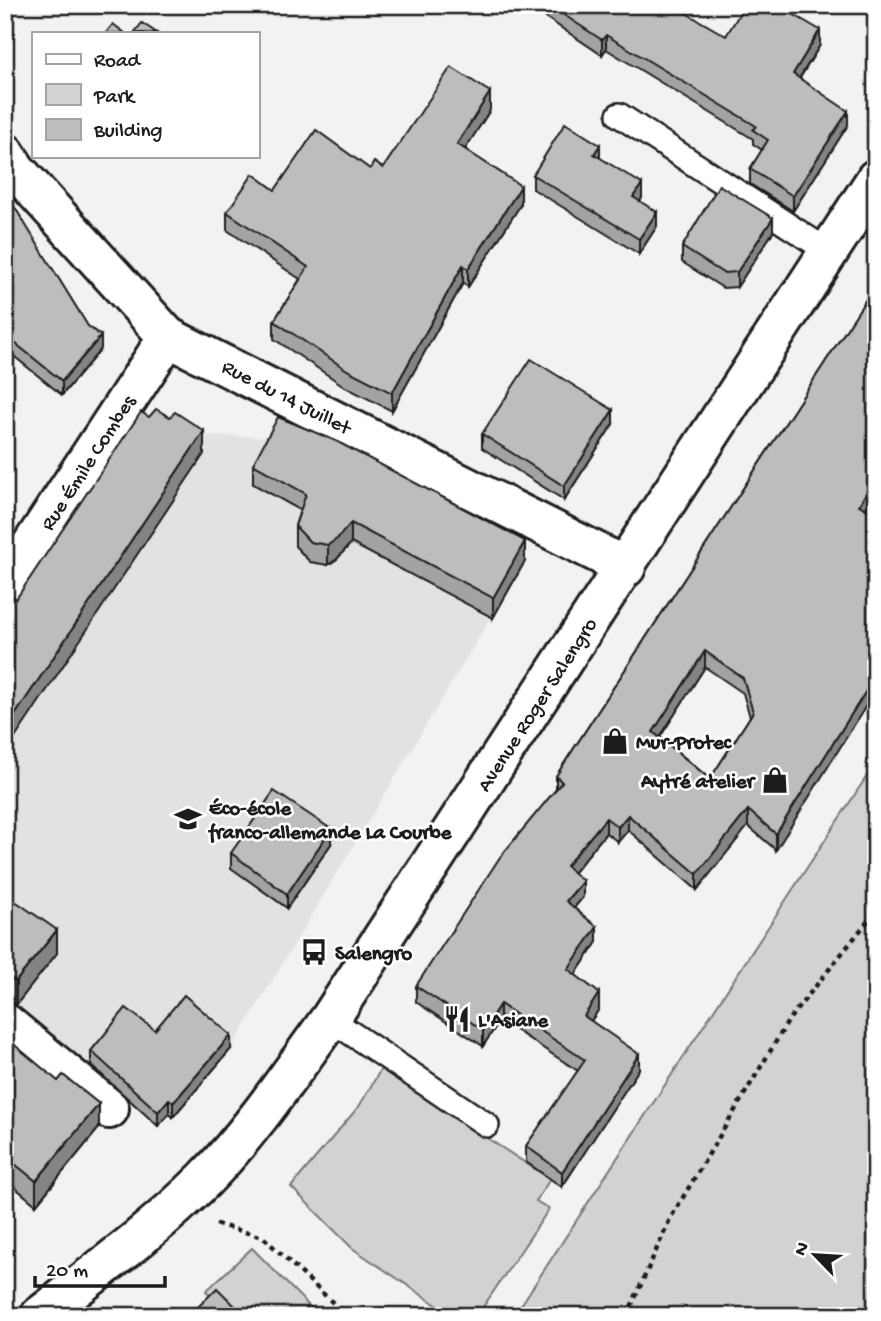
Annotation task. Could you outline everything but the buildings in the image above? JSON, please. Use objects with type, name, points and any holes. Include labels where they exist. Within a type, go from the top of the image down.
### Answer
[{"type":"main road","name":"Rue du 14 Juillet","points":[[5,153],[16,170],[168,337],[626,567]]},
{"type":"main road","name":"Avenue Roger Salengro","points":[[40,1316],[178,1205],[207,1177],[260,1115],[330,1019],[876,179]]},
{"type":"main road","name":"Rue Émile Combes","points":[[5,586],[168,337]]},
{"type":"main road","points":[[5,1023],[109,1108]]},
{"type":"lane","points":[[620,115],[829,252]]},
{"type":"lane","points":[[330,1019],[486,1125]]},
{"type":"path","points":[[627,1316],[670,1219],[790,1018],[876,911]]},
{"type":"path","points":[[178,1205],[213,1223],[263,1237],[347,1316]]},
{"type":"shaded area","name":"Éco-école franco-allemande La Courbe","points":[[175,435],[278,437],[336,461],[525,561],[231,1049],[173,1117],[169,1114],[158,1126],[5,999],[5,639]]},
{"type":"green space","points":[[876,762],[876,1316],[514,1316]]},
{"type":"green space","points":[[381,1069],[550,1179],[536,1201],[549,1209],[477,1316],[455,1316],[352,1248],[291,1187],[360,1105]]},
{"type":"green space","points":[[252,1248],[319,1316],[231,1316],[206,1291]]},
{"type":"place","name":"Mur-Protec","points":[[615,741]]},
{"type":"place","name":"Aytré atelier","points":[[775,780]]},
{"type":"place","name":"Éco-école franco-allemande La Courbe","points":[[188,819]]},
{"type":"place","name":"Salengro","points":[[314,952]]},
{"type":"place","name":"L'Asiane","points":[[457,1019]]}]
